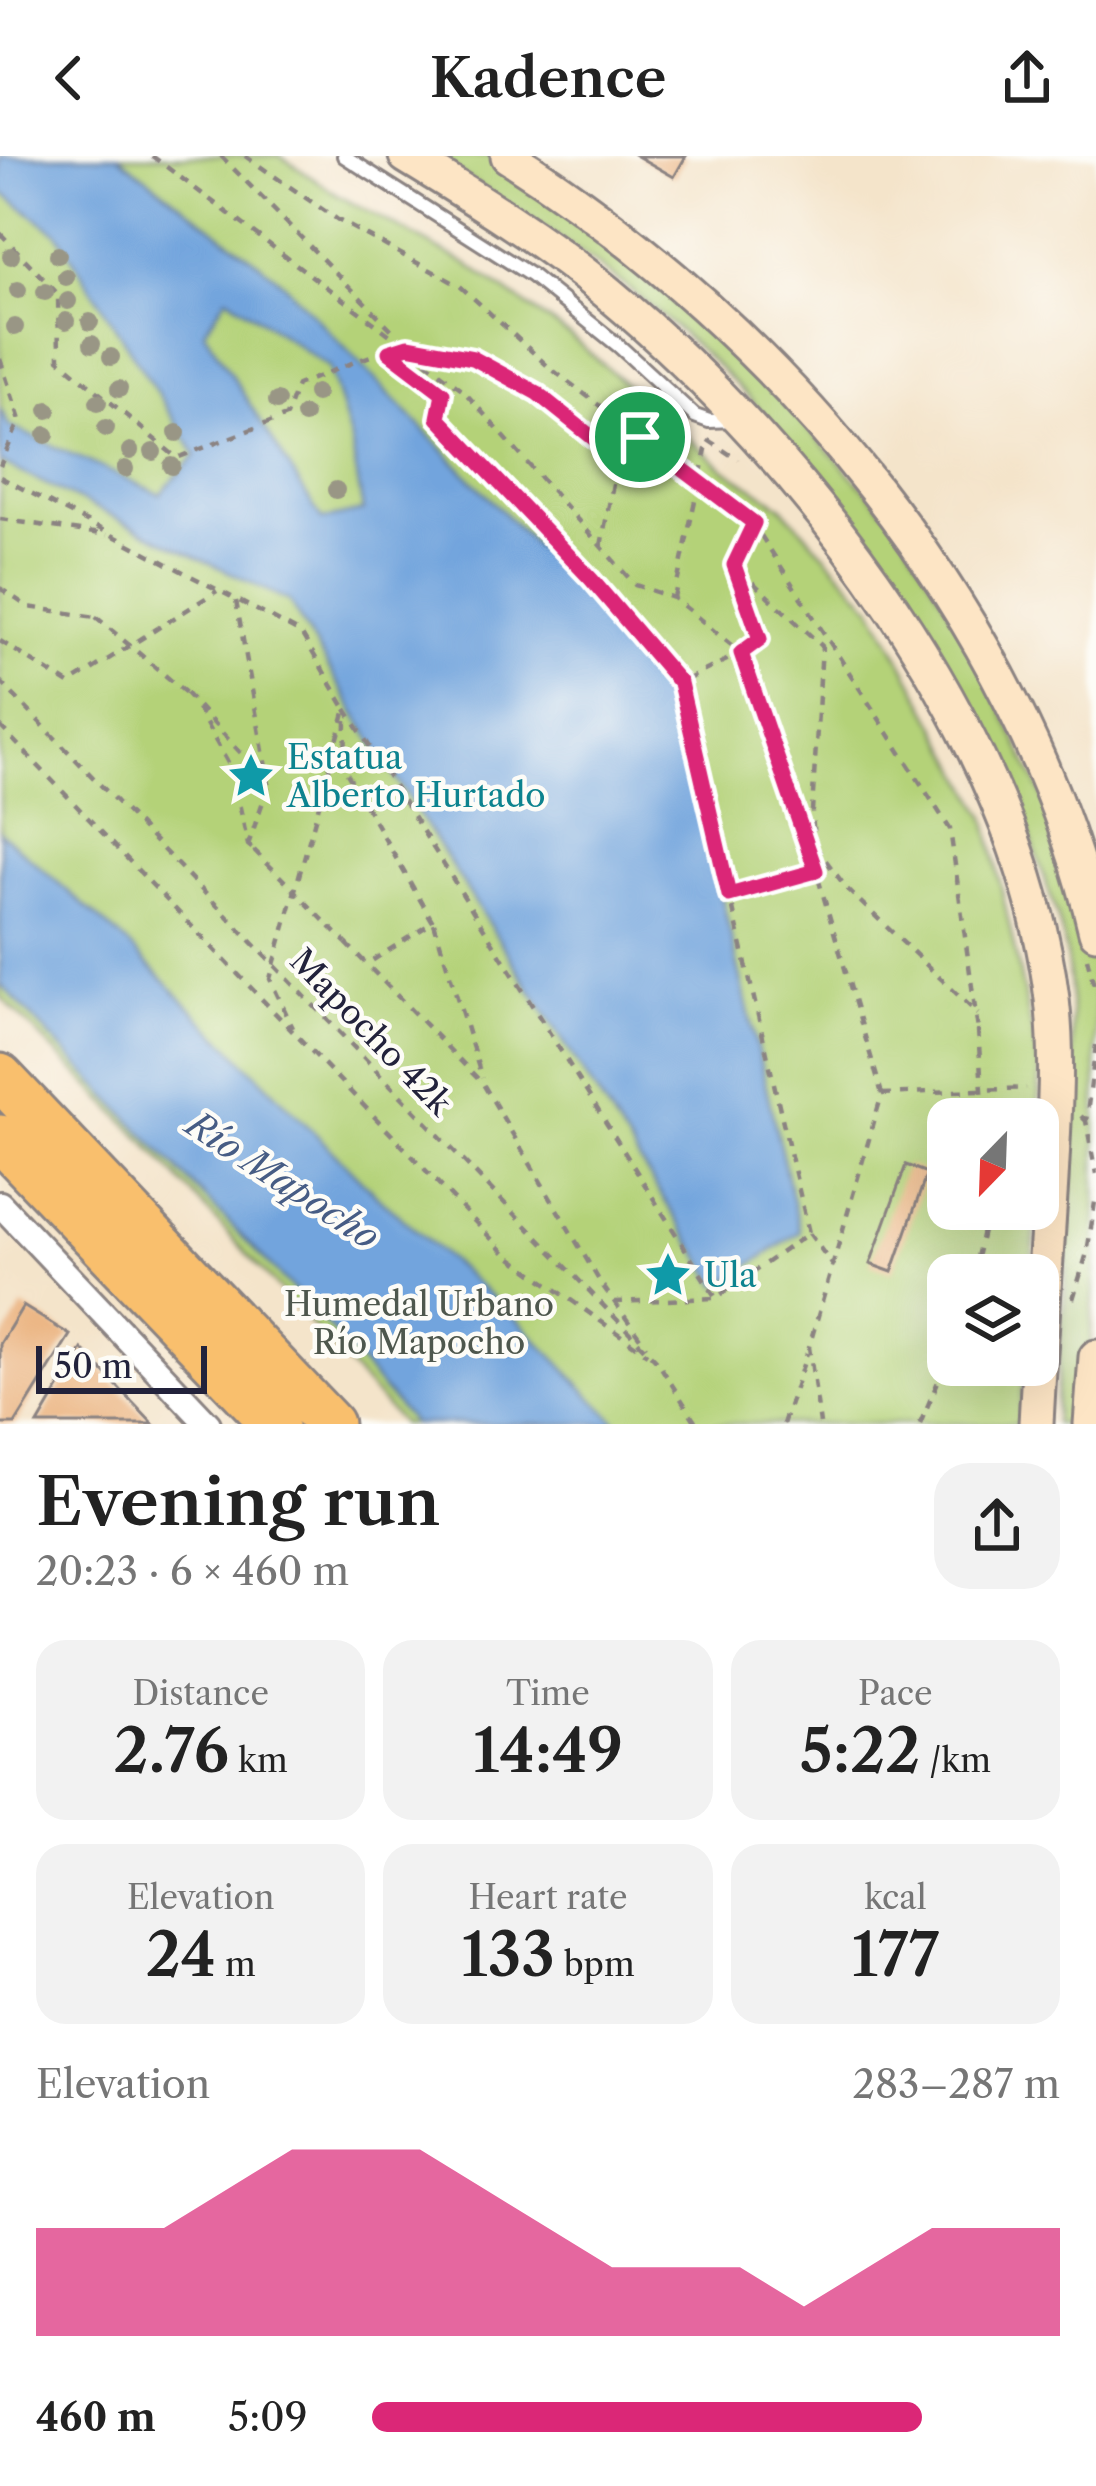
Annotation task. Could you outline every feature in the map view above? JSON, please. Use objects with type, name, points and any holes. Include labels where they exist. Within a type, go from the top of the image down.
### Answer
[{"type":"highway","points":[[0,1077],[330,1424]]},
{"type":"highway","points":[[0,1138],[275,1424]]},
{"type":"main road","points":[[406,156],[518,226],[604,290],[744,420],[851,550],[942,694],[1006,827],[1038,920],[1052,1002],[1056,1093],[1036,1424]]},
{"type":"main road","points":[[508,156],[608,225],[756,355],[842,449],[916,545],[1021,726],[1074,851],[1096,932]]},
{"type":"main road","points":[[1091,1424],[1096,1357]]},
{"type":"street","points":[[1074,851],[1096,897]]},
{"type":"street","points":[[0,1204],[208,1424]]},
{"type":"lane","points":[[344,156],[532,276],[695,416],[710,421],[744,420]]},
{"type":"path","points":[[152,156],[461,388],[634,585],[674,598],[741,653],[816,871],[882,1094],[834,1267],[783,1424]]},
{"type":"path","points":[[221,156],[408,346]]},
{"type":"path","points":[[244,156],[338,220],[460,286],[550,368],[752,522],[950,829],[978,1014],[982,1098]]},
{"type":"path","points":[[0,233],[58,294],[59,359],[177,458],[286,416],[297,385],[408,346],[473,358],[537,393],[618,458]]},
{"type":"path","points":[[387,353],[443,393],[438,418],[591,579],[680,683],[809,1233],[834,1267]]},
{"type":"path","points":[[0,359],[20,420],[0,466]]},
{"type":"path","points":[[601,548],[618,458],[642,439]]},
{"type":"path","points":[[674,598],[708,440],[744,464]]},
{"type":"path","points":[[0,477],[301,633],[716,1298]]},
{"type":"path","points":[[0,519],[112,536]]},
{"type":"path","points":[[680,683],[760,639],[734,565],[752,522]]},
{"type":"path","points":[[734,565],[822,646],[813,844],[816,871]]},
{"type":"path","points":[[0,587],[28,607],[96,617],[188,694],[269,784]]},
{"type":"path","points":[[0,641],[69,684],[217,591]]},
{"type":"path","points":[[236,601],[269,784],[251,848]]},
{"type":"path","name":"Mapocho 42k","points":[[0,681],[657,1361],[697,1424]]},
{"type":"path","points":[[188,694],[232,770],[251,848],[483,1084],[614,1302],[657,1361]]},
{"type":"path","points":[[346,709],[345,770],[434,922],[483,1084]]},
{"type":"path","points":[[297,1034],[270,980],[346,709]]},
{"type":"path","points":[[0,726],[506,1254],[657,1361]]},
{"type":"path","points":[[813,844],[848,890],[978,1014]]},
{"type":"path","points":[[729,895],[816,871]]},
{"type":"path","points":[[367,964],[434,922]]},
{"type":"path","points":[[1096,1045],[1086,1121],[1096,1174]]},
{"type":"path","points":[[882,1094],[1034,1088]]},
{"type":"path","points":[[1071,1308],[1087,1253],[1096,1196]]},
{"type":"path","points":[[614,1302],[716,1298],[809,1233]]},
{"type":"path","points":[[809,1347],[820,1424]]},
{"type":"path","points":[[920,1424],[936,1386]]},
{"type":"green space","points":[[0,156],[280,156],[339,196],[470,266],[570,336],[722,467],[781,506],[873,608],[986,817],[1040,1068],[1039,1098],[927,1098],[927,1230],[1035,1230],[1033,1254],[927,1254],[927,1386],[1022,1386],[1019,1424],[402,1424],[143,1140],[0,996]]},
{"type":"green space","points":[[432,156],[495,156],[673,286],[894,520],[972,647],[1072,858],[1096,950],[1096,1254],[1085,1424],[1054,1424],[1072,1166],[1071,994],[1060,926],[1015,797],[937,645],[837,500],[723,372],[663,317],[550,232]]},
{"type":"water","points":[[0,156],[118,156],[276,276],[673,689],[800,1232],[719,1286],[366,731],[289,601],[0,462],[0,408],[9,426],[160,494],[196,455],[56,232],[0,191]],"holes":[[[227,297],[329,367],[351,441],[363,511],[322,520],[204,331]]]},
{"type":"water","name":"Humedal Urbano Río Mapocho","points":[[0,832],[124,940],[379,1198],[517,1319],[618,1424],[413,1424],[331,1329],[0,984]]},
{"type":"building","points":[[637,156],[686,156],[674,177]]},
{"type":"building","points":[[906,1165],[927,1173],[892,1272],[870,1264]]},
{"type":"building","points":[[23,1306],[70,1335],[15,1424],[0,1424],[0,1344]]},
{"type":"building","points":[[82,1349],[153,1424],[38,1424]]},
{"type":"place","name":"Estatua Alberto Hurtado","points":[[251,776]]},
{"type":"place","name":"Ula","points":[[668,1275]]},
{"type":"route","points":[[408,346],[473,358],[537,393],[618,458],[640,437],[754,523],[734,565],[760,639],[741,653],[816,871],[729,895],[680,683],[591,579],[438,418],[443,393],[389,352],[408,346]]},
{"type":"water label","name":"Río Mapocho","points":[[283,1180]]}]
